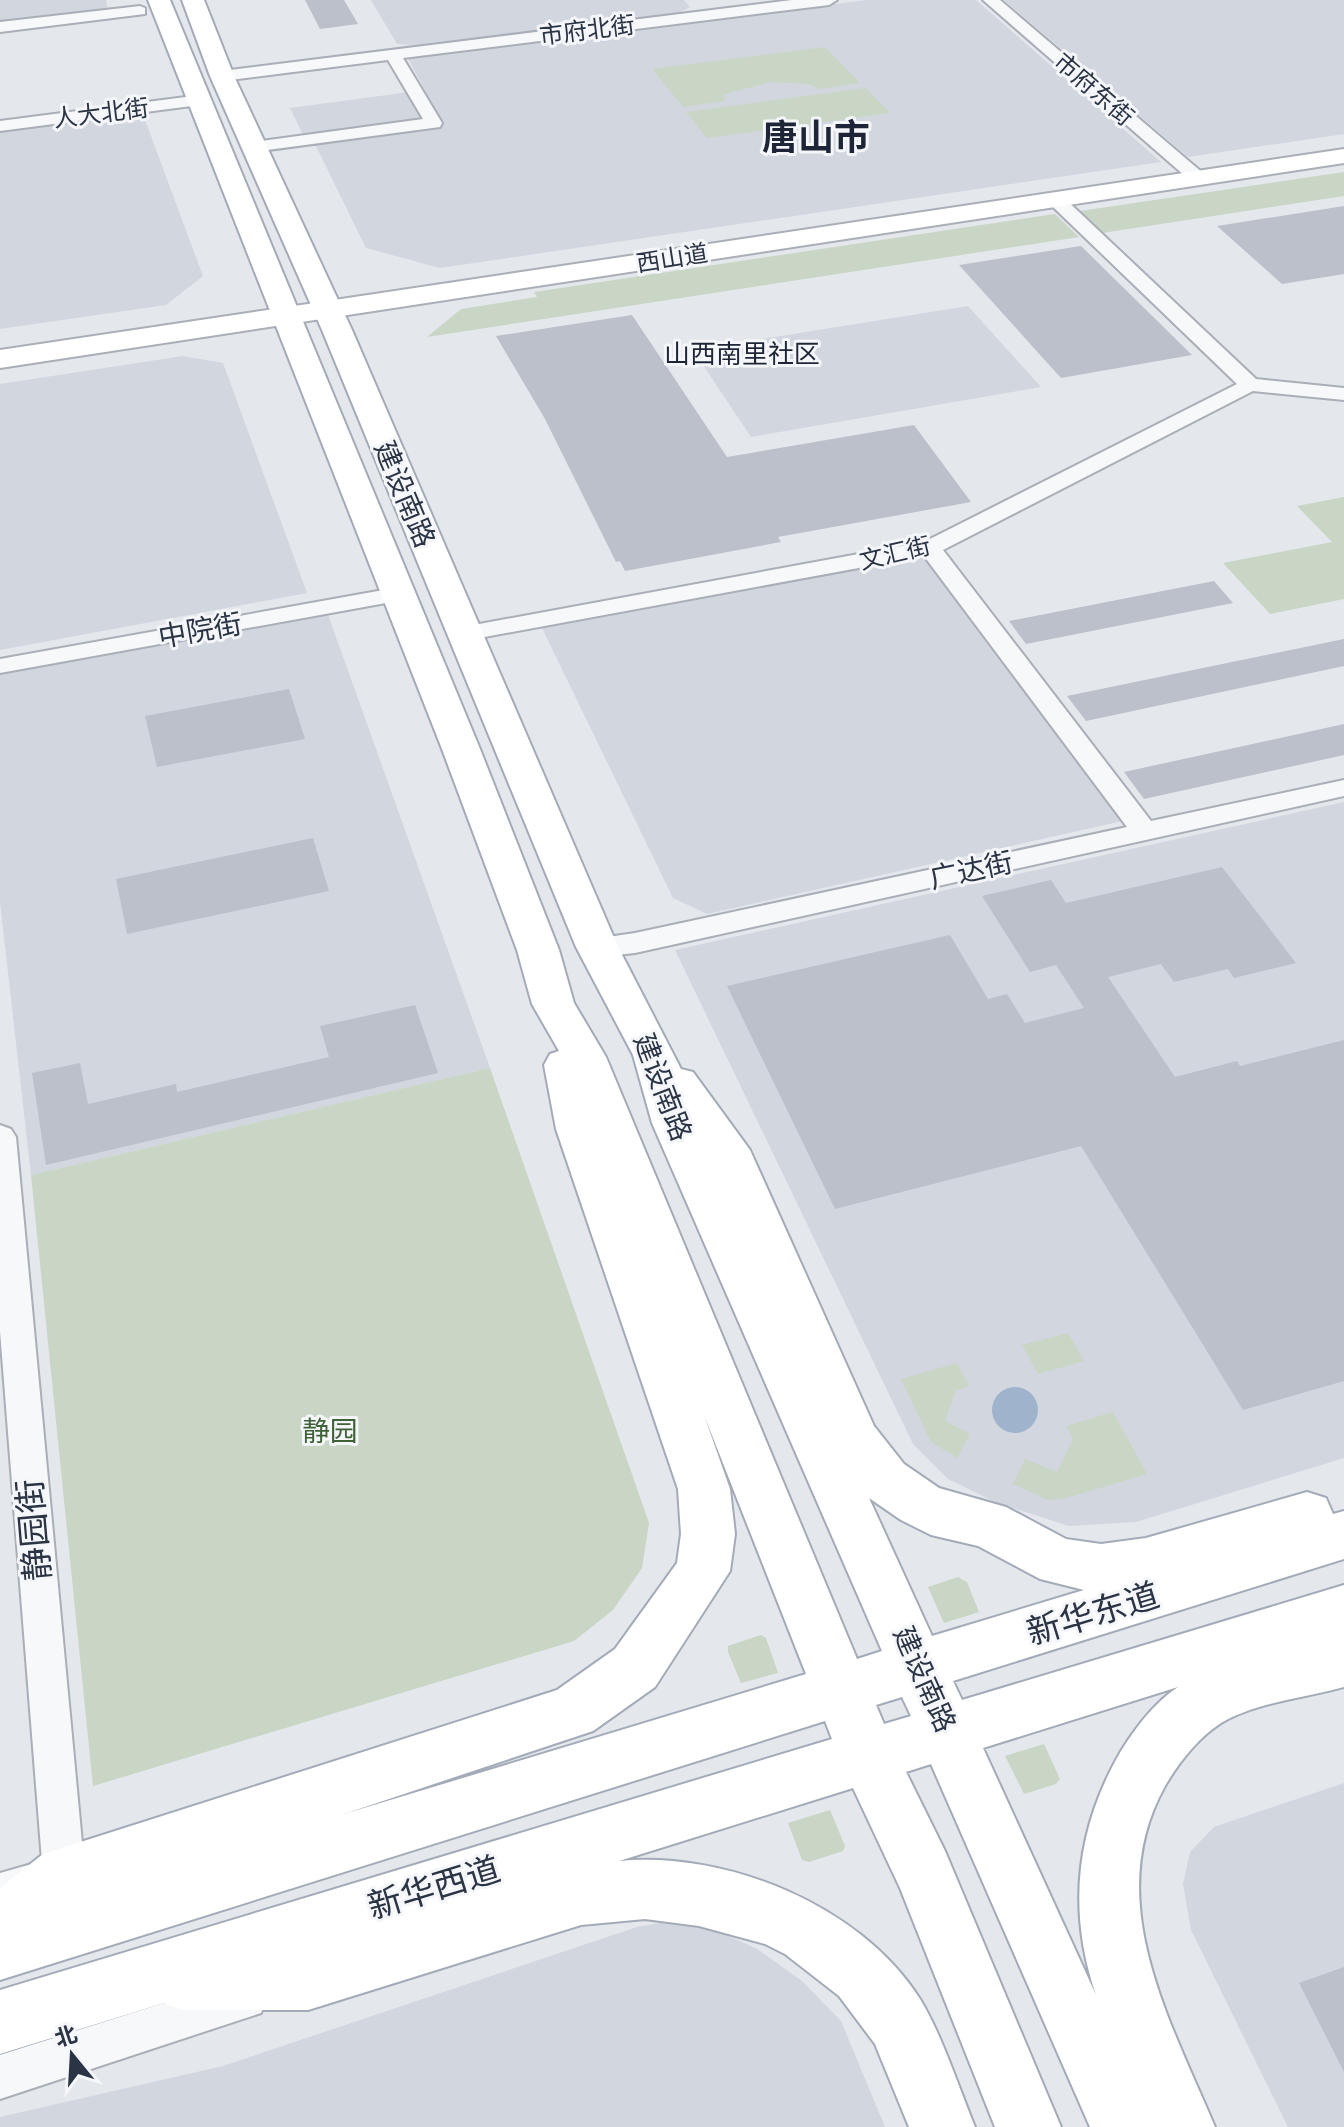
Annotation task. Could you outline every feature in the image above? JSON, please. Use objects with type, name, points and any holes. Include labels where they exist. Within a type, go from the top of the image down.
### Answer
[{"type":"main road","name":"建设南路","points":[[193,0],[222,76],[328,310],[597,947],[655,1055],[675,1123],[1123,2127]]},
{"type":"main road","points":[[207,31],[212,24],[212,0]]},
{"type":"main road","name":"建设南路","points":[[145,4],[176,41],[201,100],[400,594],[538,950],[553,1004],[584,1057],[868,1756],[924,1872],[1028,2127]]},
{"type":"main road","points":[[0,1928],[64,1875],[573,1712],[635,1668],[703,1571],[708,1534],[704,1489],[579,1129],[553,1004]]},
{"type":"main road","points":[[655,1055],[727,1150],[855,1440],[885,1480],[920,1504],[950,1518],[987,1524],[1059,1562],[1101,1568],[1146,1562],[1344,1505]]},
{"type":"main road","name":"新华东道","points":[[841,1690],[1344,1535]]},
{"type":"main road","points":[[868,1756],[950,1734],[1344,1610]]},
{"type":"main road","points":[[1182,2127],[1128,2004],[1109,1925],[1109,1849],[1142,1768],[1174,1725],[1208,1700],[1344,1661]]},
{"type":"main road","points":[[0,1949],[841,1690]]},
{"type":"main road","name":"新华西道","points":[[0,2022],[868,1756]]},
{"type":"main road","points":[[136,1978],[308,1979],[581,1895],[645,1889],[699,1896],[773,1915],[807,1932],[861,1974],[898,2022],[942,2127]]},
{"type":"street","points":[[691,0],[705,15]]},
{"type":"street","name":"市府北街","points":[[222,76],[829,0]]},
{"type":"street","name":"市府东街","points":[[991,0],[1198,178]]},
{"type":"street","points":[[0,27],[145,4]]},
{"type":"street","points":[[253,147],[434,123],[393,54]]},
{"type":"street","name":"人大北街","points":[[0,126],[201,100]]},
{"type":"street","name":"西山道","points":[[0,359],[1344,156]]},
{"type":"street","points":[[1056,200],[1250,385],[1344,394]]},
{"type":"street","name":"文汇街","points":[[463,634],[930,548],[1250,385]]},
{"type":"street","points":[[930,548],[1145,832]]},
{"type":"street","name":"中院街","points":[[0,666],[400,594]]},
{"type":"street","name":"广达街","points":[[597,947],[635,943],[1344,788]]},
{"type":"street","name":"静园街","points":[[0,1137],[64,1875]]},
{"type":"street","points":[[0,1894],[64,1875]]},
{"type":"street","points":[[0,2077],[308,1979]]},
{"type":"shaded area","points":[[0,0],[106,0],[110,20],[0,33]]},
{"type":"shaded area","points":[[371,0],[684,0],[690,7],[678,13],[412,45],[397,44]]},
{"type":"shaded area","points":[[867,0],[976,0],[1161,162],[440,268],[366,248],[316,146],[306,141],[290,108],[425,90],[407,57]]},
{"type":"shaded area","points":[[1004,0],[1344,0],[1344,134],[1188,157]]},
{"type":"shaded area","points":[[142,112],[203,276],[166,305],[0,329],[0,130]]},
{"type":"shaded area","points":[[968,306],[1041,387],[751,437],[693,350]]},
{"type":"shaded area","points":[[183,356],[223,363],[307,593],[0,650],[0,384]]},
{"type":"shaded area","points":[[929,553],[1127,820],[707,914],[673,898],[541,626]]},
{"type":"shaded area","points":[[327,612],[490,1068],[31,1175],[0,902],[0,673]]},
{"type":"shaded area","points":[[1344,802],[1344,1458],[1136,1522],[1069,1526],[997,1503],[948,1479],[913,1444],[675,950]]},
{"type":"shaded area","points":[[1344,1783],[1344,2127],[1288,2127],[1191,1930],[1183,1884],[1190,1852],[1214,1827]]},
{"type":"shaded area","points":[[666,1922],[712,1928],[757,1949],[802,1981],[841,2021],[885,2127],[0,2127],[0,2117],[223,2066],[637,1927]]},
{"type":"green space","points":[[825,47],[860,83],[819,89],[809,84],[771,82],[725,94],[724,101],[683,107],[652,69]]},
{"type":"green space","points":[[866,88],[890,113],[707,138],[686,112]]},
{"type":"green space","points":[[1344,172],[1344,196],[1102,233],[1080,211]]},
{"type":"green space","points":[[1055,214],[1079,237],[427,337],[461,309],[537,297],[534,292]]},
{"type":"green space","points":[[1344,497],[1344,599],[1270,614],[1223,563],[1332,542],[1297,506]]},
{"type":"green space","name":"静园","points":[[490,1068],[649,1523],[642,1568],[613,1610],[574,1641],[93,1786],[31,1175]]},
{"type":"green space","points":[[1068,1333],[1084,1361],[1038,1374],[1022,1345]]},
{"type":"green space","points":[[957,1363],[969,1386],[956,1390],[945,1421],[970,1434],[957,1458],[931,1442],[901,1379]]},
{"type":"green space","points":[[1113,1412],[1147,1474],[1063,1499],[1048,1500],[1013,1484],[1025,1459],[1057,1472],[1073,1439],[1066,1426]]},
{"type":"green space","points":[[958,1577],[967,1582],[979,1612],[944,1623],[928,1587]]},
{"type":"green space","points":[[761,1635],[766,1638],[778,1673],[741,1683],[728,1646]]},
{"type":"green space","points":[[1044,1744],[1060,1779],[1056,1784],[1024,1794],[1005,1756]]},
{"type":"green space","points":[[830,1810],[845,1846],[843,1851],[809,1862],[802,1860],[788,1823]]},
{"type":"water","points":[[1015,1387],[1032,1393],[1038,1410],[1032,1427],[1015,1433],[998,1427],[992,1410],[998,1393]]},
{"type":"building","points":[[305,0],[344,0],[358,24],[320,29]]},
{"type":"building","points":[[1344,206],[1344,274],[1282,284],[1217,226]]},
{"type":"building","points":[[1081,246],[1192,355],[1061,378],[959,265]]},
{"type":"building","points":[[632,315],[727,457],[914,425],[971,502],[778,537],[781,542],[625,571],[620,561],[616,562],[545,419],[496,336]]},
{"type":"building","points":[[1214,581],[1233,603],[1026,644],[1009,621]]},
{"type":"building","points":[[1344,639],[1344,666],[1086,721],[1067,696]]},
{"type":"building","points":[[289,689],[305,739],[157,767],[145,716]]},
{"type":"building","points":[[1344,724],[1344,755],[1144,799],[1124,772]]},
{"type":"building","points":[[313,838],[329,891],[127,934],[116,879]]},
{"type":"building","points":[[1222,867],[1296,963],[1234,978],[1228,969],[1174,982],[1161,964],[1108,977],[1175,1077],[1237,1061],[1240,1066],[1344,1040],[1344,1381],[1243,1410],[1081,1146],[835,1209],[727,986],[950,935],[988,999],[1007,994],[1025,1023],[1084,1008],[1056,965],[1030,972],[982,896],[1051,880],[1066,903]]},
{"type":"building","points":[[415,1005],[438,1073],[46,1165],[32,1073],[80,1063],[88,1104],[176,1084],[177,1092],[329,1057],[320,1026]]},
{"type":"building","points":[[1344,1967],[1344,2072],[1299,1983]]},
{"type":"district","name":"唐山市","points":[[816,138]]},
{"type":"district","name":"山西南里社区","points":[[742,354]]}]
